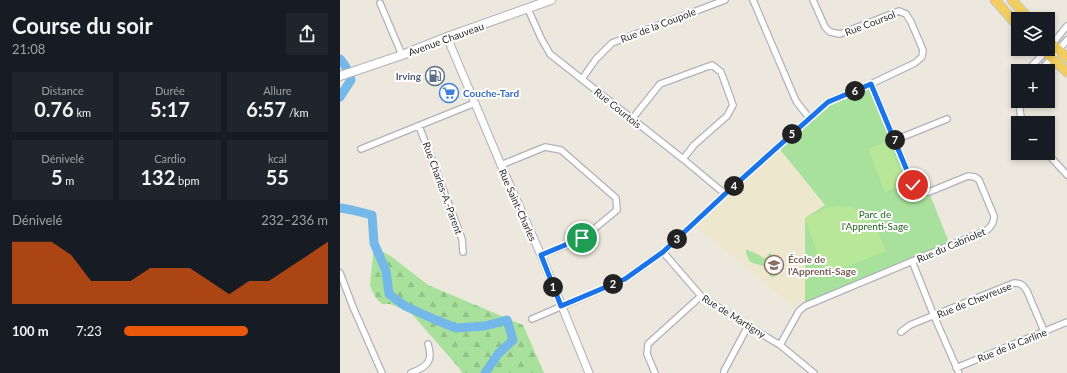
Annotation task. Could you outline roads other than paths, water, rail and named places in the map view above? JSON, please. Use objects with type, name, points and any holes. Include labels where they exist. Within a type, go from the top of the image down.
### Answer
[{"type":"highway","points":[[995,0],[1011,18]]},
{"type":"highway","points":[[1012,0],[1023,12]]},
{"type":"highway","points":[[1055,52],[1067,58]]},
{"type":"highway","points":[[1054,56],[1067,72]]},
{"type":"main road","name":"Avenue Chauveau","points":[[340,76],[402,55],[551,0]]},
{"type":"street","name":"Rue de la Coupole","points":[[582,79],[596,59],[612,43],[725,0]]},
{"type":"street","points":[[753,0],[796,101],[810,119]]},
{"type":"street","name":"Rue Coursol","points":[[532,318],[625,279],[663,252],[725,194],[828,102],[915,63],[922,57],[923,50],[906,14],[898,11],[840,34],[830,32],[825,27],[813,0]]},
{"type":"street","points":[[380,3],[402,55]]},
{"type":"street","name":"Rue Courtois","points":[[528,9],[550,54],[725,194]]},
{"type":"street","points":[[1055,41],[1067,26]]},
{"type":"street","name":"Rue Saint-Charles","points":[[448,37],[501,165],[541,255],[589,373]]},
{"type":"street","points":[[1055,46],[1067,40]]},
{"type":"street","points":[[1034,64],[1042,56]]},
{"type":"street","points":[[632,119],[660,84],[712,65],[721,72],[733,104],[727,116],[694,145],[683,159]]},
{"type":"street","name":"Rue du Cabriolet","points":[[780,345],[799,311],[805,306],[987,230],[994,222],[994,216],[979,180],[975,177],[968,176],[929,192],[918,190],[913,185],[871,84]]},
{"type":"street","points":[[361,149],[475,103]]},
{"type":"street","points":[[895,140],[947,119]]},
{"type":"street","name":"Rue Charles-A.-Parent","points":[[419,126],[462,239],[463,252]]},
{"type":"street","points":[[501,165],[545,147],[561,150],[616,198],[617,210],[582,238],[541,255]]},
{"type":"street","points":[[1053,160],[1067,175]]},
{"type":"street","name":"Rue de Martigny","points":[[663,252],[701,296],[780,345],[814,373]]},
{"type":"street","points":[[912,261],[958,370]]},
{"type":"street","points":[[340,273],[382,373]]},
{"type":"street","name":"Rue de Chevreuse","points":[[901,332],[910,325],[1014,283],[1019,283],[1028,291],[1044,332]]},
{"type":"street","points":[[655,373],[647,354],[648,344],[701,296]]},
{"type":"street","name":"Rue de la Carline","points":[[958,370],[1067,322]]},
{"type":"street","points":[[724,373],[748,326]]},
{"type":"street","points":[[411,373],[422,368],[428,363],[431,353],[428,344]]},
{"type":"waterway","points":[[340,59],[347,69],[351,80],[340,97]]},
{"type":"waterway","points":[[340,208],[372,215],[374,243],[386,271],[389,294],[405,306],[456,328],[485,326],[507,320],[513,340],[498,354],[485,373]]},
{"type":"place","name":"Irving","points":[[435,76]]},
{"type":"place","name":"Couche-Tard","points":[[449,93]]},
{"type":"place","name":"École de l'Apprenti-Sage","points":[[774,265]]},
{"type":"park label","name":"Parc de l'Apprenti-Sage","points":[[875,220]]}]
